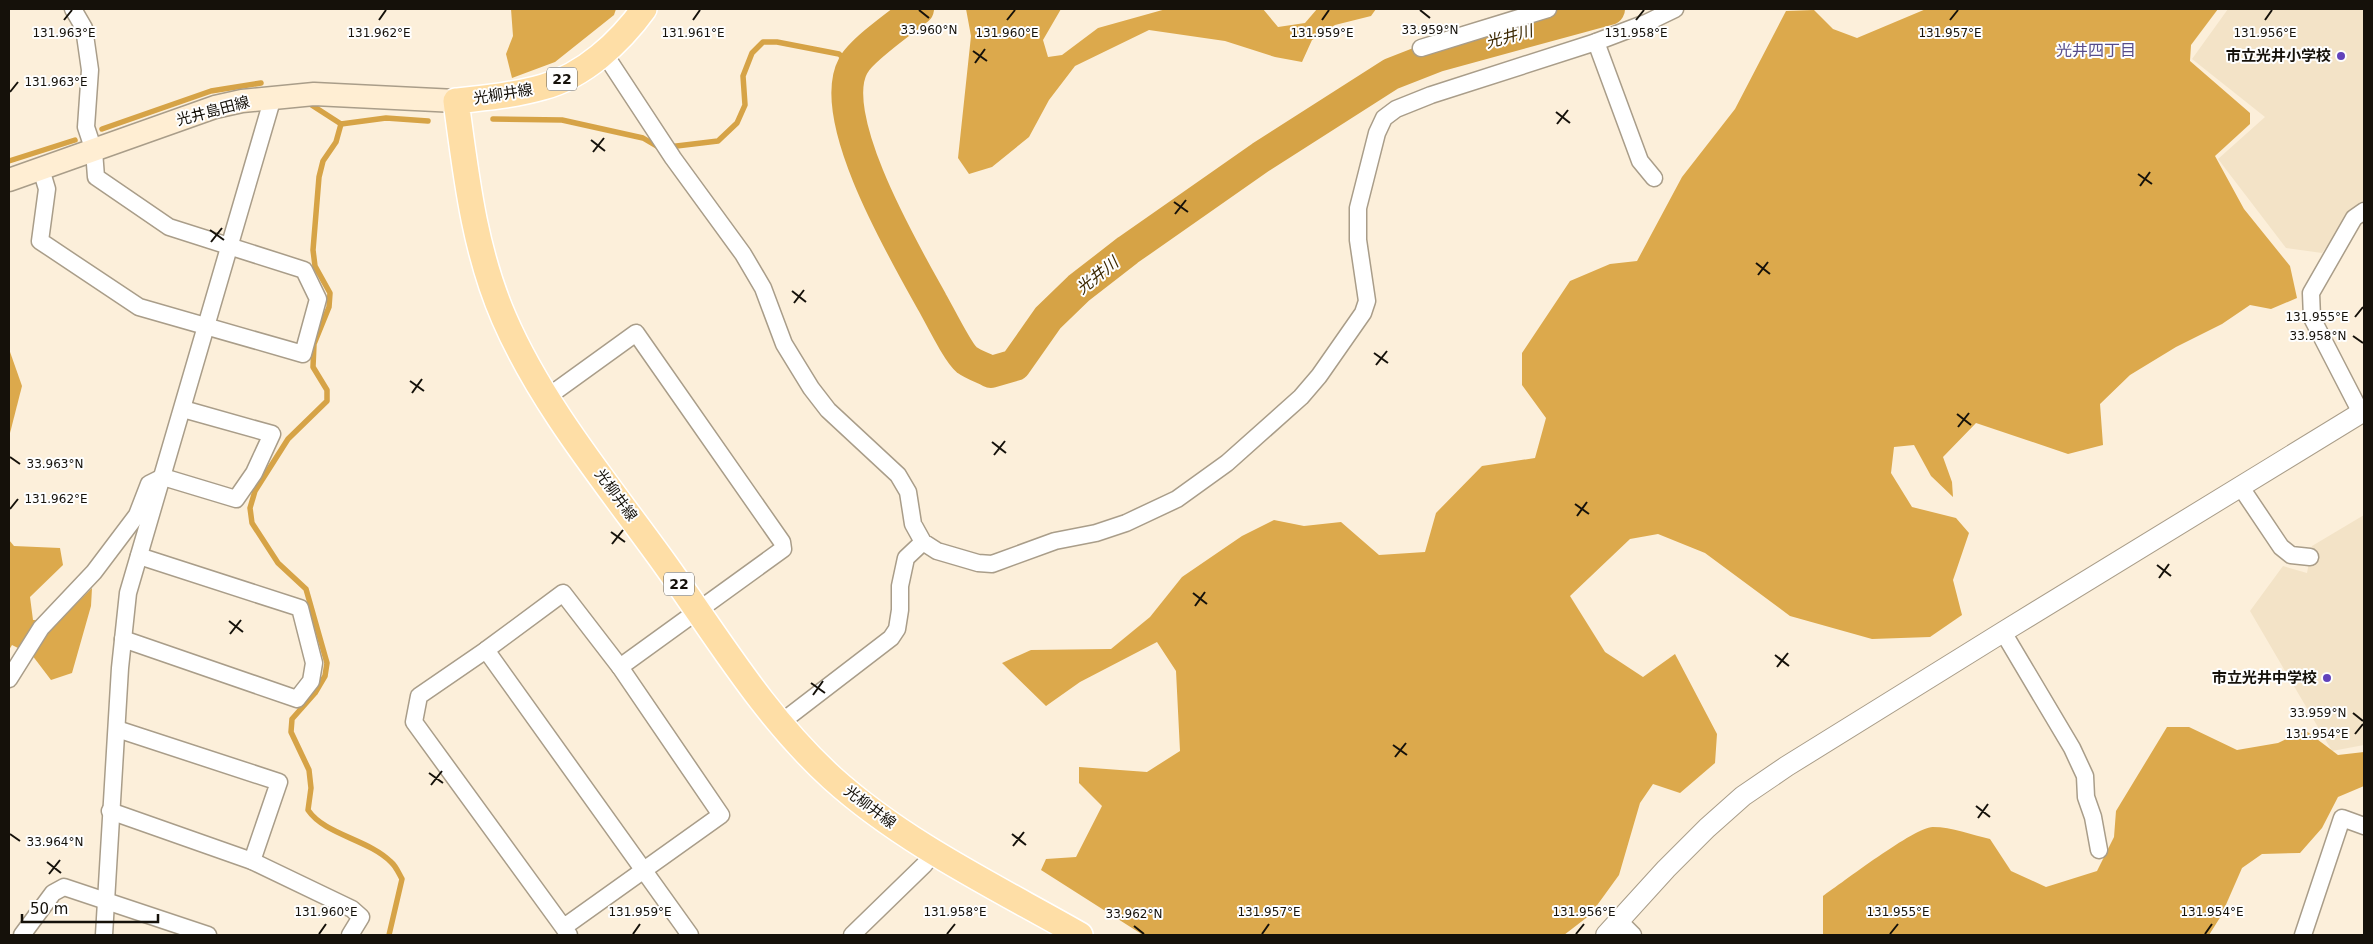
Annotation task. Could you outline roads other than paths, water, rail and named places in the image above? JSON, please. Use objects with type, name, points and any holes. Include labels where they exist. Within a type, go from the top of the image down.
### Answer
[{"type":"main road","name":"光柳井線","points":[[644,9],[604,53],[571,75],[544,87],[495,97],[456,101],[471,210],[486,267],[503,317],[546,398],[698,610],[760,701],[797,744],[833,779],[880,816],[935,851],[1080,935]]},
{"type":"main road","name":"光井島田線","points":[[9,180],[214,107],[242,101],[314,94],[456,101]]},
{"type":"street","points":[[42,169],[47,189],[40,241],[139,307],[302,354],[318,300],[304,270],[169,227],[96,176],[94,151],[86,127],[90,70],[84,28],[73,9]]},
{"type":"street","points":[[1421,48],[1548,9]]},
{"type":"street","points":[[604,53],[669,151],[742,254],[763,288],[769,309],[784,344],[811,388],[828,410],[898,475],[908,492],[913,524],[923,542],[937,551],[978,563],[992,564],[1055,541],[1096,533],[1139,518],[1177,499],[1227,463],[1301,397],[1319,376],[1363,313],[1367,301],[1358,240],[1358,208],[1377,133],[1384,118],[1396,109],[1431,95],[1596,42],[1646,23],[1675,9]]},
{"type":"street","points":[[1596,42],[1640,161],[1654,178]]},
{"type":"street","points":[[104,935],[110,811],[128,593],[273,97]]},
{"type":"street","points":[[1633,935],[1612,928],[1706,828],[1743,796],[1787,766],[2003,632],[2363,412],[2312,318],[2311,293],[2354,218],[2364,211]]},
{"type":"street","points":[[546,398],[636,333],[782,542],[784,549],[620,667]]},
{"type":"street","points":[[9,679],[41,628],[94,572],[137,515],[149,484],[163,477],[236,499],[254,473],[272,434],[182,408]]},
{"type":"street","points":[[2240,486],[2281,547],[2291,555],[2310,557]]},
{"type":"street","points":[[780,724],[891,638],[897,629],[900,610],[900,586],[906,558],[923,542]]},
{"type":"street","points":[[123,639],[297,699],[311,681],[314,663],[300,608],[139,556]]},
{"type":"street","points":[[562,593],[620,667],[721,815],[567,931],[414,722],[420,696],[486,650],[562,593]]},
{"type":"street","points":[[2003,632],[2072,748],[2085,776],[2086,797],[2093,817],[2099,850]]},
{"type":"street","points":[[486,650],[690,935]]},
{"type":"street","points":[[117,729],[280,782],[252,861]]},
{"type":"street","points":[[110,811],[252,861],[352,909],[361,917],[350,935]]},
{"type":"street","points":[[2303,935],[2342,818],[2364,826]]},
{"type":"street","points":[[852,935],[924,865],[935,851]]},
{"type":"street","points":[[22,935],[53,893],[64,887],[208,935]]},
{"type":"waterway","name":"光井川","points":[[918,9],[857,59],[853,66],[847,89],[850,118],[859,151],[872,186],[905,253],[949,333],[967,360],[991,372],[1015,365],[1048,318],[1079,288],[1128,250],[1261,157],[1391,74],[1437,56],[1609,9]]},
{"type":"waterway","points":[[493,119],[562,120],[643,138],[660,148],[718,141],[737,123],[745,105],[743,76],[752,53],[763,42],[777,42],[839,54],[853,66]]},
{"type":"waterway","points":[[102,129],[211,91],[261,83]]},
{"type":"waterway","points":[[310,104],[341,124],[386,118],[428,121]]},
{"type":"waterway","points":[[341,124],[336,142],[323,161],[319,177],[313,250],[315,266],[330,293],[329,307],[314,344],[313,367],[327,390],[327,401],[288,439],[255,491],[250,508],[252,523],[278,563],[306,589],[327,663],[325,676],[315,693],[292,719],[291,732],[309,770],[311,788],[308,810],[325,825],[382,854],[396,868],[402,879],[389,935]]},
{"type":"waterway","points":[[9,161],[75,140]]},
{"type":"place","name":"市立光井小学校","points":[[2341,56]]},
{"type":"place","name":"市立光井中学校","points":[[2327,678]]},
{"type":"district","name":"光井四丁目","points":[[2096,50]]}]
